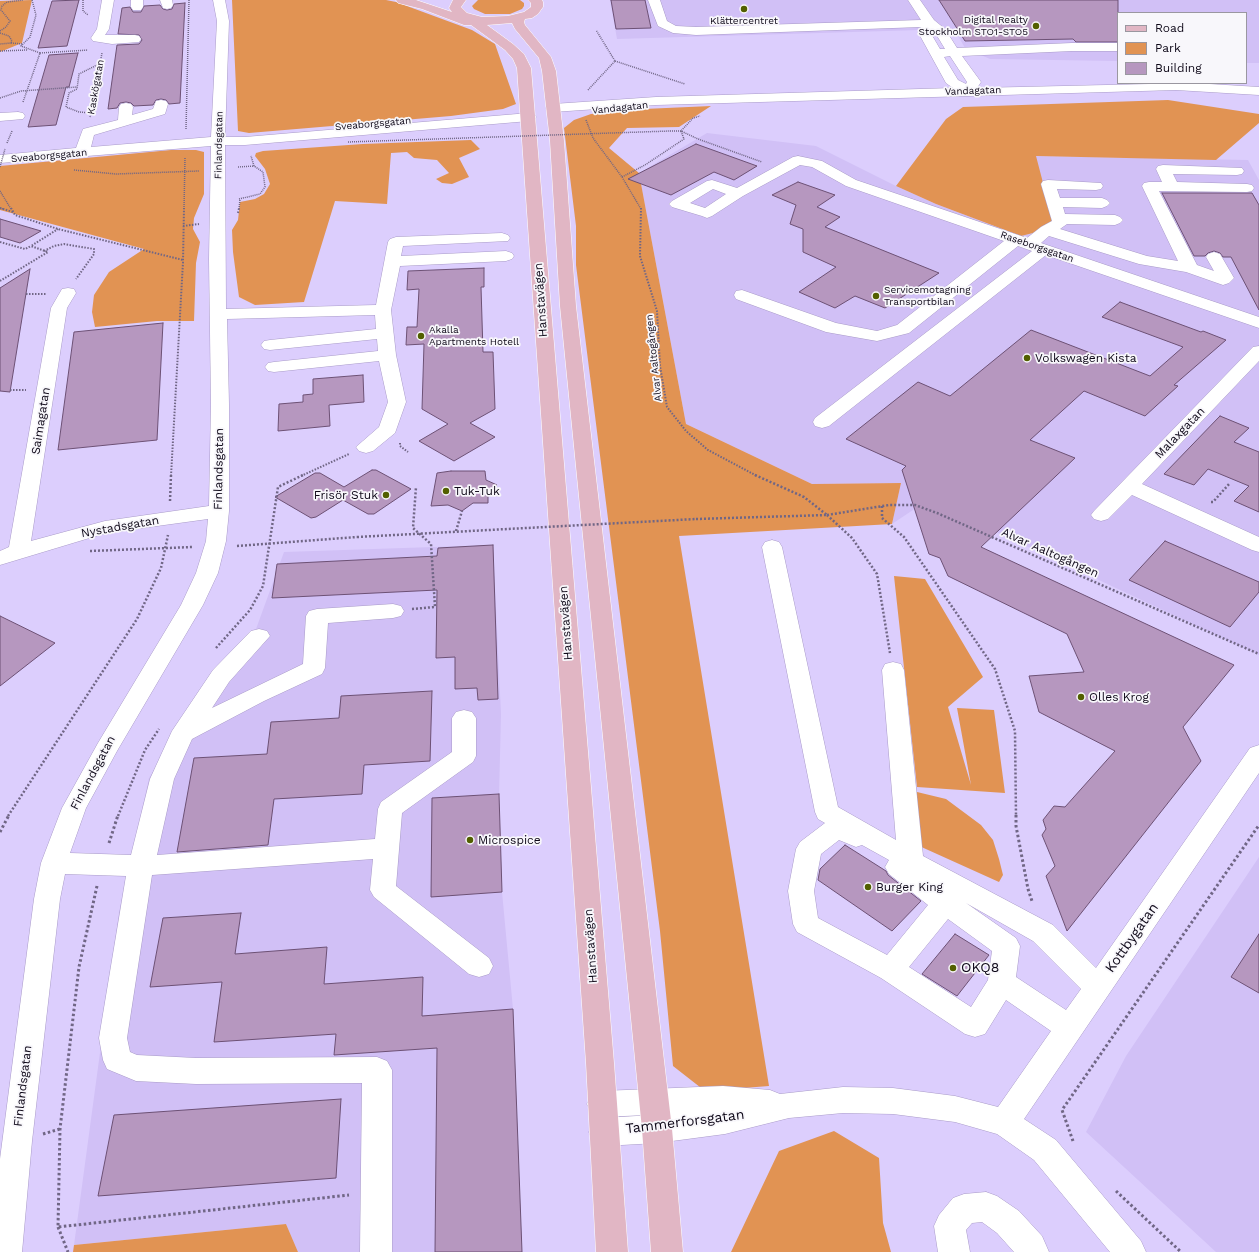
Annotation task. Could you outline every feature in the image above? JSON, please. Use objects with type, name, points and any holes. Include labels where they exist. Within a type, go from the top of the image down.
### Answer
[{"type":"main road","points":[[402,0],[426,6],[484,28]]},
{"type":"main road","points":[[440,0],[458,2]]},
{"type":"main road","points":[[471,19],[495,21],[519,18],[534,11],[537,7],[537,2],[534,0]]},
{"type":"main road","name":"Hanstavägen","points":[[458,2],[455,8],[458,12],[471,19],[510,47],[519,57],[524,68],[612,1252]]},
{"type":"main road","points":[[519,18],[519,26],[545,57],[549,71],[568,306],[655,1115],[667,1252]]},
{"type":"main road","points":[[528,114],[552,104]]},
{"type":"street","points":[[108,0],[100,43],[112,40],[135,39]]},
{"type":"street","name":"Finlandsgatan","points":[[6,1252],[17,1141],[47,899],[54,863],[74,808],[106,748],[192,605],[207,573],[216,541],[219,511],[220,405],[217,259],[218,141],[223,21],[219,0]]},
{"type":"street","points":[[654,0],[662,23],[673,28],[696,31],[930,23]]},
{"type":"street","points":[[914,0],[930,23],[941,32],[974,82],[968,91],[953,83],[924,32],[930,23]]},
{"type":"street","points":[[936,53],[1072,47],[1117,47]]},
{"type":"street","name":"Vandagatan","points":[[552,104],[581,106],[968,91],[1176,86],[1259,91]]},
{"type":"street","name":"Vandagatan","points":[[552,104],[581,106],[634,99],[656,101]]},
{"type":"street","name":"Vandagatan","points":[[552,104],[687,101]]},
{"type":"street","points":[[82,153],[88,132],[160,111],[161,104]]},
{"type":"street","points":[[125,122],[126,107]]},
{"type":"street","name":"Sveaborgsgatan","points":[[2,154],[82,153],[218,141],[252,141],[528,114]]},
{"type":"street","points":[[0,117],[18,116]]},
{"type":"street","name":"Raseborgsgatan","points":[[738,193],[798,160],[817,164],[852,183],[1259,324]]},
{"type":"street","points":[[1171,186],[1163,169],[1237,171]]},
{"type":"street","points":[[822,422],[1029,245],[1047,230],[1060,223],[1048,184],[1096,186]]},
{"type":"street","points":[[1190,268],[1149,186],[1246,188]]},
{"type":"street","points":[[1054,202],[1102,203]]},
{"type":"street","points":[[1060,219],[1115,220]]},
{"type":"street","points":[[1047,230],[1145,261],[1160,262],[1190,268],[1223,280],[1226,278],[1214,256]]},
{"type":"street","points":[[366,447],[388,429],[397,402],[387,355],[383,310],[396,242],[502,238]]},
{"type":"street","points":[[742,295],[832,328],[877,336],[903,329],[1029,245]]},
{"type":"street","points":[[392,261],[506,256]]},
{"type":"street","name":"Saimagatan","points":[[19,551],[59,308],[68,293]]},
{"type":"street","points":[[219,314],[383,310]]},
{"type":"street","points":[[270,345],[384,334]]},
{"type":"street","name":"Malaxgatan","points":[[1101,515],[1259,351]]},
{"type":"street","points":[[274,367],[387,355]]},
{"type":"street","points":[[1129,486],[1259,545]]},
{"type":"street","name":"Nystadsgatan","points":[[0,558],[19,551],[104,527],[219,511]]},
{"type":"street","points":[[772,547],[827,812],[911,861],[1043,933],[1097,987]]},
{"type":"street","points":[[172,728],[256,695],[314,668],[317,616],[393,611]]},
{"type":"street","points":[[258,636],[172,728],[162,779],[141,866],[113,1038],[117,1060],[136,1068],[196,1071],[377,1070],[376,1252]]},
{"type":"street","points":[[893,670],[911,861]]},
{"type":"street","points":[[464,718],[464,756],[390,809],[384,890],[479,966]]},
{"type":"street","name":"Kottbygatan","points":[[1005,1122],[1259,754]]},
{"type":"street","points":[[837,827],[870,845],[945,903],[1006,946],[1002,982],[975,1025],[891,970],[806,924],[801,891],[809,849],[837,827]]},
{"type":"street","points":[[54,863],[141,866],[387,848]]},
{"type":"street","points":[[891,970],[945,903]]},
{"type":"street","points":[[1002,982],[1069,1028]]},
{"type":"street","name":"Tammerforsgatan","points":[[603,1118],[655,1115],[725,1120],[789,1105],[843,1100],[893,1101],[955,1109],[1005,1122],[1045,1150],[1077,1186],[1130,1252]]},
{"type":"street","points":[[954,1252],[950,1226],[964,1209],[986,1207],[1008,1222],[1030,1246],[1033,1252]]},
{"type":"path","points":[[11,43],[12,40],[9,36],[0,32],[10,21],[2,10],[2,6],[7,2],[23,0]]},
{"type":"path","points":[[0,44],[23,44],[30,38],[36,15],[32,0]]},
{"type":"path","points":[[186,129],[189,0]]},
{"type":"path","points":[[581,106],[615,61],[596,30]]},
{"type":"path","points":[[23,44],[21,46],[40,53],[100,43]]},
{"type":"path","name":"Kaskögatan","points":[[88,132],[100,64],[100,43]]},
{"type":"path","points":[[0,51],[30,50]]},
{"type":"path","points":[[0,167],[2,154],[18,116],[40,53]]},
{"type":"path","points":[[91,113],[79,112],[66,107],[69,94],[77,89],[79,74],[100,64]]},
{"type":"path","points":[[0,98],[27,90],[77,87]]},
{"type":"path","name":"Alvar Aaltogången","points":[[581,106],[593,138],[622,177],[641,207],[640,256],[657,311],[660,366],[667,407],[686,431],[708,450],[760,477],[804,496],[827,515]]},
{"type":"path","points":[[348,142],[670,130]]},
{"type":"path","points":[[622,177],[645,165],[684,139],[681,131]]},
{"type":"path","points":[[170,508],[183,260],[185,152]]},
{"type":"path","points":[[218,200],[240,199],[260,194],[265,187],[263,172],[254,166]]},
{"type":"path","points":[[68,169],[116,174],[199,171]]},
{"type":"path","points":[[0,191],[15,215],[58,229],[183,260]]},
{"type":"path","points":[[0,208],[13,212]]},
{"type":"path","points":[[183,226],[200,224]]},
{"type":"path","points":[[0,242],[25,249],[58,229]]},
{"type":"path","points":[[44,251],[54,246],[64,244],[94,249],[94,254],[77,276],[68,293]]},
{"type":"path","points":[[0,281],[48,252],[31,246]]},
{"type":"path","points":[[400,446],[408,452]]},
{"type":"path","points":[[213,653],[232,628],[250,610],[263,586],[278,487],[320,466],[366,447]]},
{"type":"path","points":[[1206,499],[1213,502],[1229,484]]},
{"type":"path","points":[[393,611],[435,607],[431,544],[413,528],[416,487]]},
{"type":"path","name":"Alvar Aaltogången","points":[[237,546],[456,531],[696,519],[827,515],[882,506],[915,505],[937,512],[1259,654]]},
{"type":"path","points":[[882,506],[882,518],[904,537],[995,669],[1015,731],[1016,826],[1028,889],[1043,933]]},
{"type":"path","points":[[456,531],[462,511]]},
{"type":"path","points":[[827,515],[852,538],[877,574],[893,670]]},
{"type":"path","points":[[0,832],[8,816],[137,619],[161,568],[167,547],[169,530]]},
{"type":"path","points":[[87,551],[200,547]]},
{"type":"path","points":[[68,1252],[58,1227],[60,1129],[79,967],[102,864],[112,829],[146,750],[172,728]]},
{"type":"path","points":[[1074,1143],[1062,1110],[1259,825]]},
{"type":"path","points":[[1112,1188],[1181,1252]]},
{"type":"path","points":[[58,1227],[377,1192]]},
{"type":"shaded area","points":[[610,0],[1259,0],[1259,63],[1247,63],[1247,12],[1117,12],[1117,61],[990,59],[965,48],[954,29],[617,39]]},
{"type":"shaded area","points":[[707,133],[816,146],[896,186],[936,204],[1021,236],[1033,233],[1053,221],[1035,156],[1248,160],[1259,180],[1259,655],[928,500],[892,524],[901,483],[812,484],[686,424],[639,173]]},
{"type":"shaded area","points":[[493,545],[501,714],[499,797],[502,892],[513,1009],[522,1252],[298,1252],[286,1224],[74,1245],[119,912],[149,778],[206,683],[256,629],[284,552]]},
{"type":"shaded area","points":[[1259,857],[1259,1252],[1216,1252],[1086,1132],[1126,1056]]},
{"type":"green space","points":[[32,0],[22,43],[0,52],[0,1]]},
{"type":"green space","points":[[232,0],[386,0],[396,2],[472,30],[495,44],[516,104],[503,109],[451,116],[249,133],[238,131]]},
{"type":"green space","points":[[478,0],[520,0],[524,3],[524,6],[522,9],[510,14],[485,14],[474,9],[472,6]]},
{"type":"green space","points":[[1168,100],[1259,114],[1259,123],[1216,160],[1036,156],[1053,221],[1033,233],[1021,236],[936,204],[896,186],[946,119],[963,107]]},
{"type":"green space","points":[[711,106],[679,127],[627,128],[609,148],[639,173],[686,424],[812,484],[901,483],[892,524],[679,536],[769,1086],[705,1091],[673,1066],[660,931],[576,265],[576,226],[564,128],[574,120],[591,114],[644,109]]},
{"type":"green space","points":[[471,140],[480,149],[459,158],[469,177],[452,184],[442,183],[436,179],[449,173],[437,160],[414,158],[407,152],[391,153],[387,204],[335,201],[304,302],[255,305],[239,297],[233,252],[232,230],[238,220],[240,202],[255,199],[264,194],[270,184],[265,169],[255,156],[256,153],[263,151],[363,144]]},
{"type":"green space","points":[[171,150],[196,150],[204,152],[204,194],[194,218],[193,229],[200,242],[196,263],[194,321],[157,321],[95,327],[92,312],[94,295],[109,272],[144,249],[0,210],[0,166]]},
{"type":"green space","points":[[894,576],[925,579],[983,677],[948,707],[971,785],[957,708],[994,710],[1005,793],[917,787]]},
{"type":"green space","points":[[917,792],[946,799],[981,825],[993,840],[999,859],[1003,875],[999,882],[917,845]]},
{"type":"green space","points":[[834,1131],[879,1158],[883,1223],[891,1252],[731,1252],[779,1151]]},
{"type":"green space","points":[[286,1224],[298,1252],[73,1252],[74,1245]]},
{"type":"building","points":[[79,0],[67,46],[38,48],[52,1]]},
{"type":"building","points":[[611,0],[645,0],[651,28],[616,29]]},
{"type":"building","name":"Digital Realty Stockholm STO1-STO5","points":[[939,0],[1118,0],[1117,42],[1076,42],[1073,39],[965,41]]},
{"type":"building","points":[[185,3],[180,103],[169,104],[166,100],[161,99],[156,100],[153,105],[134,106],[131,103],[126,102],[120,103],[117,108],[108,109],[117,45],[139,44],[142,40],[139,35],[118,34],[122,8],[130,7],[133,12],[141,12],[144,6],[160,5],[163,9],[167,10],[172,9],[174,4]]},
{"type":"building","points":[[78,53],[69,87],[66,87],[56,125],[28,127],[49,55]]},
{"type":"building","points":[[696,144],[757,166],[734,180],[714,172],[671,195],[628,179]]},
{"type":"building","points":[[798,182],[835,195],[817,207],[840,217],[825,227],[939,273],[885,308],[855,296],[835,308],[799,292],[836,267],[803,252],[803,229],[790,224],[796,205],[772,195]]},
{"type":"building","points":[[1162,193],[1252,193],[1259,205],[1259,310],[1231,257],[1223,257],[1220,253],[1214,251],[1205,256],[1194,256]]},
{"type":"building","points":[[0,219],[41,231],[20,243],[0,237]]},
{"type":"building","points":[[484,268],[484,287],[481,287],[483,352],[493,352],[495,409],[470,423],[495,437],[454,461],[419,441],[448,424],[422,409],[424,344],[406,345],[407,327],[417,327],[419,289],[407,290],[408,271]]},
{"type":"building","points":[[30,269],[10,392],[0,391],[0,288]]},
{"type":"building","points":[[1120,302],[1226,340],[1174,385],[1178,386],[1145,416],[1084,391],[1030,440],[1075,458],[981,547],[1234,665],[1183,727],[1201,761],[1067,931],[1046,876],[1055,866],[1042,835],[1046,829],[1043,820],[1054,806],[1065,807],[1115,751],[1039,712],[1029,676],[1084,672],[1067,634],[948,576],[940,558],[929,554],[902,470],[906,466],[846,439],[918,382],[950,396],[1031,330],[1150,376],[1183,347],[1102,317]]},
{"type":"building","points":[[163,323],[157,440],[58,450],[74,332]]},
{"type":"building","points":[[363,375],[364,402],[329,405],[330,426],[278,431],[279,404],[303,402],[303,395],[313,394],[313,379]]},
{"type":"building","points":[[1220,416],[1249,428],[1234,442],[1259,452],[1259,512],[1234,501],[1249,486],[1208,469],[1194,485],[1164,474]]},
{"type":"building","points":[[372,470],[376,470],[411,489],[374,514],[368,514],[343,500],[316,517],[311,518],[275,497],[315,473],[320,473],[344,487]]},
{"type":"building","points":[[451,471],[485,471],[486,480],[497,485],[488,492],[488,503],[473,503],[462,511],[448,505],[431,506],[437,473]]},
{"type":"building","points":[[1165,541],[1259,582],[1259,592],[1230,627],[1129,580]]},
{"type":"building","points":[[493,545],[498,699],[478,700],[477,688],[455,689],[455,657],[436,658],[437,590],[272,598],[277,564],[437,556],[438,548]]},
{"type":"building","points":[[0,616],[55,643],[0,686]]},
{"type":"building","points":[[432,691],[430,761],[364,765],[362,794],[274,799],[268,845],[177,852],[194,758],[267,754],[271,722],[339,718],[341,696]]},
{"type":"building","points":[[499,794],[502,892],[431,897],[432,798]]},
{"type":"building","name":"Burger King","points":[[845,845],[886,871],[888,875],[921,901],[892,931],[818,880],[820,869]]},
{"type":"building","points":[[241,913],[235,954],[327,947],[324,984],[423,977],[422,1016],[513,1009],[522,1252],[435,1252],[437,1048],[334,1055],[336,1034],[214,1042],[222,982],[150,987],[163,918]]},
{"type":"building","name":"OKQ8","points":[[955,934],[989,955],[957,996],[922,974]]},
{"type":"building","points":[[1259,934],[1259,993],[1231,977]]},
{"type":"building","points":[[341,1099],[336,1178],[98,1196],[114,1115]]},
{"type":"place","name":"Klättercentret","points":[[744,9]]},
{"type":"place","name":"Digital Realty Stockholm STO1-STO5","points":[[1036,26]]},
{"type":"place","name":"Servicemotagning Transportbilan","points":[[876,296]]},
{"type":"place","name":"Akalla Apartments Hotell","points":[[421,336]]},
{"type":"place","name":"Volkswagen Kista","points":[[1027,358]]},
{"type":"place","name":"Tuk-Tuk","points":[[446,491]]},
{"type":"place","name":"Frisör Stuk","points":[[386,495]]},
{"type":"place","name":"Olles Krog","points":[[1081,697]]},
{"type":"place","name":"Microspice","points":[[470,840]]},
{"type":"place","name":"Burger King","points":[[868,887]]},
{"type":"place","name":"OKQ8","points":[[953,968]]}]
